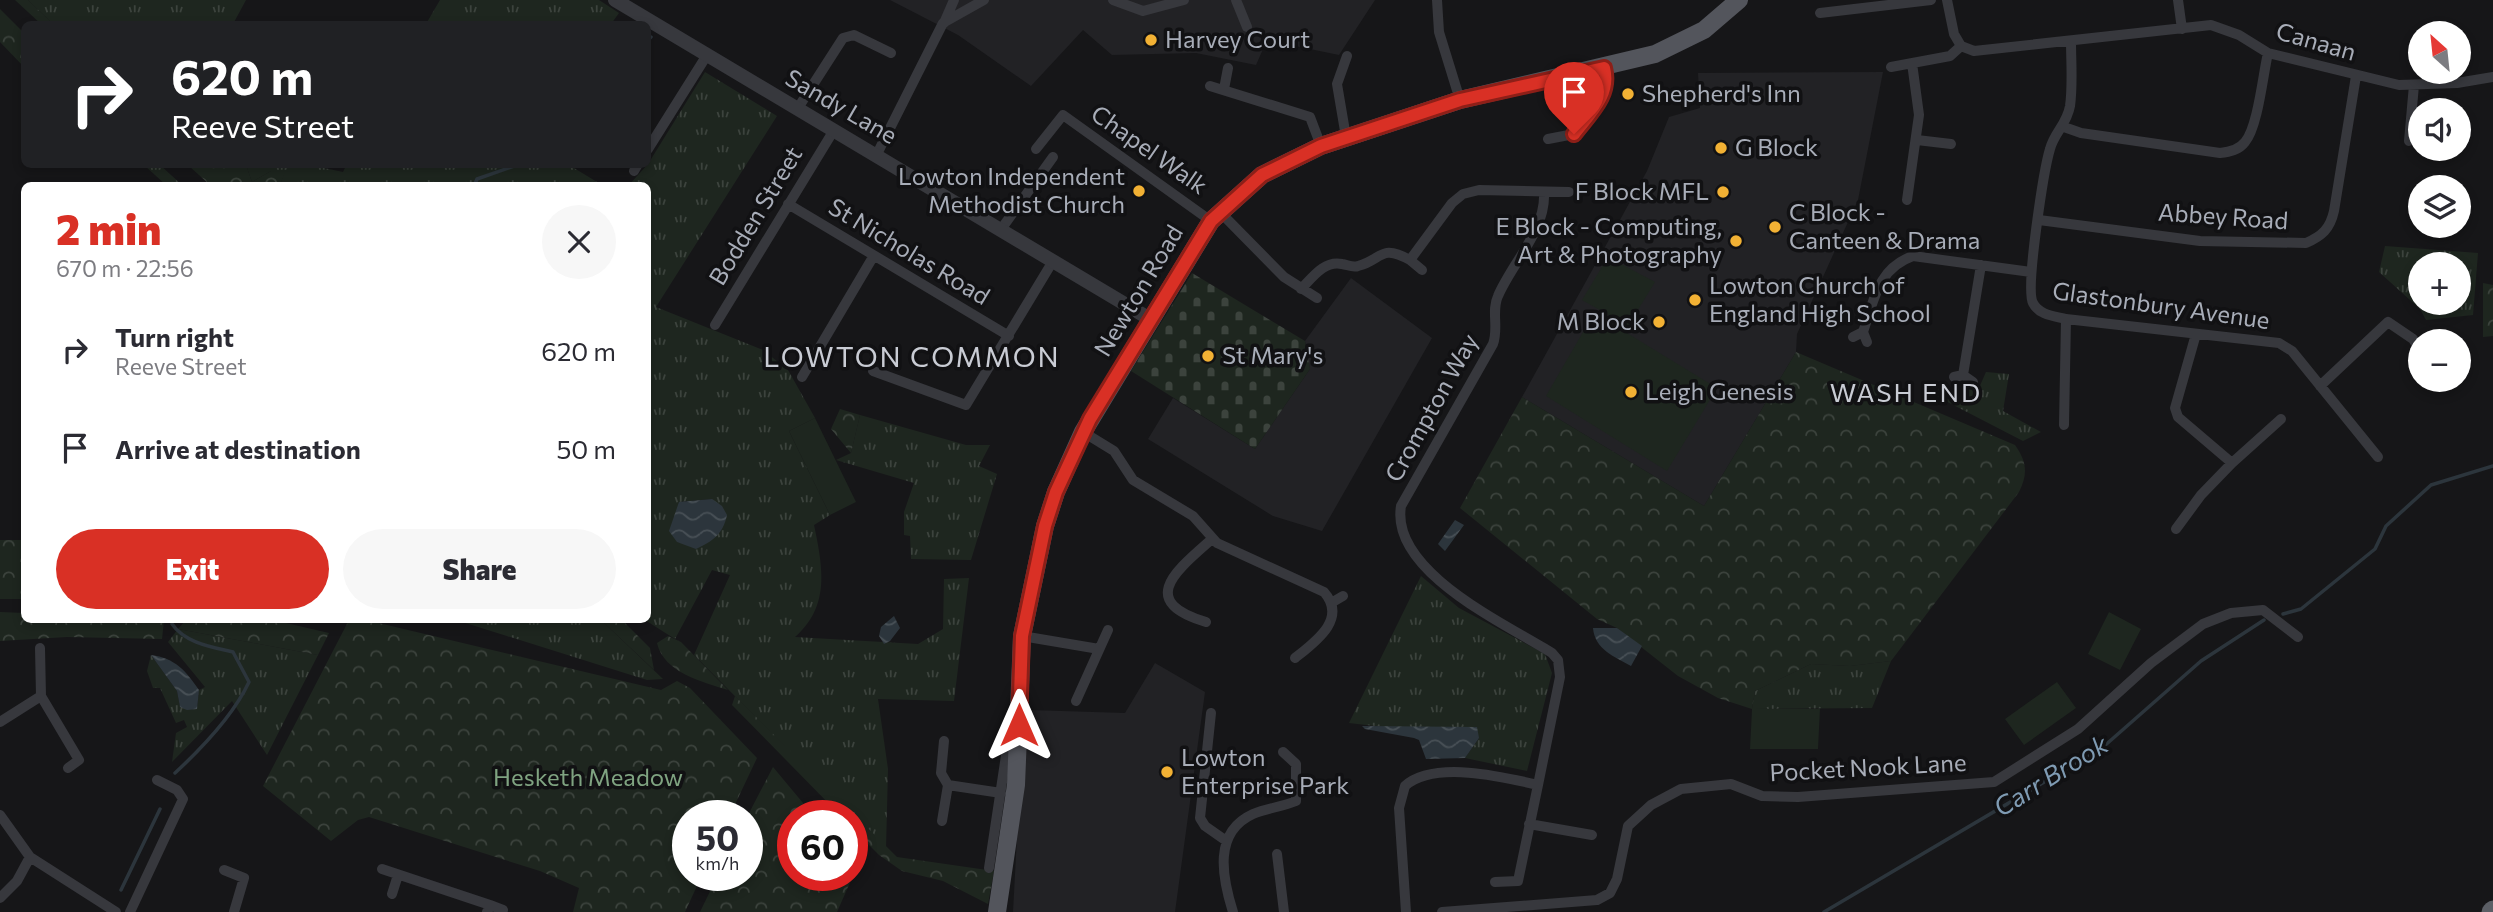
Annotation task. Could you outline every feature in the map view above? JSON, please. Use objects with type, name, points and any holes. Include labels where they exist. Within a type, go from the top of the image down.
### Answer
[{"type":"main road","name":"Newton Road","points":[[997,912],[1010,835],[1019,746],[1022,636],[1045,526],[1060,481],[1083,432],[1150,319],[1216,216],[1262,175],[1321,146],[1460,100],[1604,68],[1675,47],[1704,30],[1739,0]]},
{"type":"street","name":"Sandy Lane","points":[[615,0],[650,21]]},
{"type":"street","points":[[877,154],[954,0]]},
{"type":"street","points":[[943,23],[984,0]]},
{"type":"street","points":[[1113,0],[1143,11],[1184,0]]},
{"type":"street","points":[[1236,0],[1247,27]]},
{"type":"street","points":[[1437,0],[1439,32],[1460,100]]},
{"type":"street","points":[[1826,8],[1931,0]]},
{"type":"street","points":[[1891,67],[1950,56],[1961,46],[1954,34],[1947,0]]},
{"type":"street","points":[[2178,0],[2182,29]]},
{"type":"street","name":"Sandy Lane","points":[[651,22],[1002,228],[1150,319]]},
{"type":"street","name":"Canaan","points":[[1961,46],[1974,51],[2211,26],[2222,28],[2268,53],[2356,76],[2414,85],[2456,83],[2493,77]]},
{"type":"street","points":[[798,108],[843,38],[854,35],[891,53]]},
{"type":"street","name":"Glastonbury Avenue","points":[[2071,41],[2070,107],[2064,127],[2049,150],[2031,272],[2030,295],[2033,304],[2046,314],[2066,319],[2279,343],[2292,351],[2378,457]]},
{"type":"street","points":[[2064,127],[2081,133],[2220,153],[2230,152],[2238,149],[2250,136],[2268,53]]},
{"type":"street","points":[[651,144],[707,55]]},
{"type":"street","points":[[1346,137],[1337,84],[1347,56]]},
{"type":"street","points":[[1907,200],[1904,185],[1917,140],[1919,115],[1912,62]]},
{"type":"street","points":[[1224,89],[1228,68]]},
{"type":"street","points":[[1548,139],[1574,134],[1605,92],[1608,82],[1604,68]]},
{"type":"street","name":"Abbey Road","points":[[2039,220],[2200,240],[2306,243],[2321,237],[2331,225],[2356,76]]},
{"type":"street","points":[[2413,98],[2414,85]]},
{"type":"street","points":[[1210,86],[1310,117],[1321,146]]},
{"type":"street","name":"Chapel Walk","points":[[1036,149],[1063,115],[1216,216]]},
{"type":"street","name":"Bodden Street","points":[[715,325],[834,130]]},
{"type":"street","points":[[1917,140],[1951,144]]},
{"type":"street","points":[[1002,228],[1054,157]]},
{"type":"street","points":[[1410,260],[1452,203],[1463,194],[1479,190],[1569,192]]},
{"type":"street","name":"Crompton Way","points":[[1495,882],[1518,881],[1560,677],[1558,660],[1544,648],[1456,597],[1421,560],[1403,531],[1400,515],[1401,506],[1493,344],[1497,334],[1497,298],[1544,213],[1545,193]]},
{"type":"street","name":"St Nicholas Road","points":[[788,204],[1009,336]]},
{"type":"street","points":[[1216,216],[1284,277],[1317,298]]},
{"type":"street","points":[[1301,289],[1319,271],[1332,263],[1356,267],[1380,254],[1390,253],[1410,260],[1422,270]]},
{"type":"street","points":[[1853,337],[1865,337],[1881,279],[1902,260],[1913,256],[2031,272]]},
{"type":"street","points":[[802,377],[873,257]]},
{"type":"street","points":[[873,371],[966,405],[1053,261]]},
{"type":"street","points":[[1963,378],[1981,265]]},
{"type":"street","points":[[2064,425],[2066,319]]},
{"type":"street","points":[[2320,386],[2388,321],[2408,335]]},
{"type":"street","points":[[2196,334],[2175,408],[2178,417],[2232,463]]},
{"type":"street","points":[[2176,529],[2202,495],[2232,463],[2281,419]]},
{"type":"street","points":[[1083,432],[1114,451],[1133,480],[1193,516],[1212,539],[1238,555],[1319,588],[1331,603],[1331,624],[1320,639],[1295,658]]},
{"type":"street","points":[[1206,622],[1177,611],[1170,604],[1168,593],[1171,580],[1180,568],[1212,539]]},
{"type":"street","points":[[1331,603],[1343,596]]},
{"type":"street","name":"Pocket Nook Lane","points":[[1442,912],[1574,907],[1597,900],[1610,893],[1617,879],[1628,826],[1651,805],[1681,789],[1731,784],[1762,796],[1798,797],[1994,782],[2078,729],[2151,663],[2203,624],[2231,613],[2263,610],[2298,637]]},
{"type":"street","points":[[1076,701],[1108,630]]},
{"type":"street","points":[[1022,636],[1099,649]]},
{"type":"street","points":[[40,648],[41,696],[79,760],[68,768]]},
{"type":"street","points":[[0,722],[41,696]]},
{"type":"street","points":[[1211,713],[1200,818],[1205,827],[1225,839]]},
{"type":"street","points":[[942,821],[948,785],[941,773],[944,740]]},
{"type":"street","points":[[1209,741],[1222,743]]},
{"type":"street","name":"Newton Road","points":[[989,868],[1007,749],[1019,746]]},
{"type":"street","points":[[1283,752],[1296,764],[1309,765]]},
{"type":"street","points":[[1233,912],[1226,885],[1225,839],[1238,825],[1254,814],[1277,810],[1296,801],[1296,764]]},
{"type":"street","points":[[1406,912],[1399,808],[1405,786],[1421,776],[1460,773],[1489,774],[1538,785]]},
{"type":"street","points":[[130,912],[183,799],[177,790],[157,780]]},
{"type":"street","points":[[948,785],[1001,793]]},
{"type":"street","points":[[0,815],[30,857],[116,912]]},
{"type":"street","points":[[1530,824],[1592,835]]},
{"type":"street","points":[[1277,854],[1284,912]]},
{"type":"street","points":[[0,898],[17,881],[30,857]]},
{"type":"street","points":[[382,869],[489,909],[503,910]]},
{"type":"street","points":[[224,870],[248,878],[234,912]]},
{"type":"street","points":[[392,894],[398,875]]},
{"type":"shaded area","points":[[890,0],[1375,0],[1339,55],[1267,40],[1256,65],[1196,53],[1112,55],[1083,30],[1031,86],[958,35]]},
{"type":"shaded area","name":"Lowton Church of England High School","points":[[1883,72],[1858,200],[1797,334],[1796,352],[1704,506],[1522,397],[1647,171],[1669,117],[1700,108],[1698,73]]},
{"type":"shaded area","points":[[1351,278],[1432,338],[1322,531],[1273,516],[1148,439],[1173,398],[1255,449],[1310,369],[1305,341]]},
{"type":"shaded area","points":[[1155,663],[1205,692],[1175,912],[1013,912],[1019,799],[1030,710],[1125,713]]},
{"type":"green space","points":[[15,0],[28,0],[50,21],[38,21]]},
{"type":"green space","points":[[28,0],[246,0],[235,21],[50,21]]},
{"type":"green space","points":[[440,0],[599,0],[619,13],[613,21],[428,21]]},
{"type":"green space","points":[[0,9],[21,30],[21,64],[0,42]]},
{"type":"green space","points":[[705,72],[777,116],[656,307],[763,350],[788,370],[815,418],[789,431],[830,515],[814,525],[820,556],[819,599],[806,625],[795,637],[918,644],[943,629],[944,579],[969,578],[954,701],[878,699],[888,769],[886,848],[868,830],[868,800],[838,800],[694,655],[730,575],[712,570],[675,639],[650,623],[651,182],[632,182],[644,168],[651,168],[651,159]],"holes":[[[712,499],[687,544],[677,542],[679,502]]]},
{"type":"green space","points":[[147,168],[163,168],[179,182],[163,182]]},
{"type":"green space","points":[[191,168],[247,168],[252,182],[207,182]]},
{"type":"green space","points":[[247,168],[324,168],[343,172],[345,168],[574,168],[597,182],[281,182],[285,171],[271,171],[252,182]]},
{"type":"green space","points":[[286,170],[281,182],[252,182],[271,171]]},
{"type":"green space","points":[[2385,246],[2465,252],[2408,252],[2408,298],[2379,272]]},
{"type":"green space","points":[[2471,252],[2478,253],[2473,315],[2426,320],[2423,315],[2471,315]]},
{"type":"green space","points":[[1608,257],[1655,282],[1628,326],[1582,300]]},
{"type":"green space","points":[[1192,273],[1305,341],[1310,369],[1255,449],[1131,371]]},
{"type":"green space","points":[[2483,283],[2493,285],[2493,336],[2483,337]]},
{"type":"green space","name":"Leigh Genesis","points":[[1594,313],[1717,388],[1667,471],[1546,396]]},
{"type":"green space","points":[[1796,352],[2015,445],[2024,463],[2025,474],[2019,492],[1891,661],[1850,666],[1811,664],[1755,691],[1752,709],[1718,698],[1678,676],[1617,628],[1597,619],[1460,508],[1522,397],[1704,506]]},
{"type":"green space","points":[[1986,372],[2009,374],[2003,411],[2041,432],[2023,441],[1934,395],[1936,384],[1950,388],[1979,388]]},
{"type":"green space","points":[[840,409],[860,415],[851,453],[831,429]]},
{"type":"green space","points":[[860,415],[966,445],[990,445],[979,466],[997,474],[971,560],[911,559],[910,536],[904,535],[904,512],[914,483],[836,460],[851,453]]},
{"type":"green space","points":[[815,418],[856,502],[830,515],[789,431]]},
{"type":"green space","points":[[0,540],[21,540],[21,599],[0,599]]},
{"type":"green space","points":[[1421,576],[1459,608],[1545,654],[1552,673],[1527,771],[1465,758],[1479,738],[1349,723]]},
{"type":"green space","points":[[0,612],[21,613],[21,623],[164,623],[162,639],[67,637],[0,641]]},
{"type":"green space","points":[[2109,612],[2141,629],[2120,670],[2088,654]]},
{"type":"green space","points":[[183,623],[286,623],[329,633],[318,655],[178,629]]},
{"type":"green space","name":"Hesketh Meadow","points":[[347,623],[379,623],[661,690],[677,681],[690,688],[757,758],[737,800],[672,800],[672,891],[695,891],[685,912],[573,912],[579,888],[540,871],[369,817],[358,820],[331,841],[263,786]]},
{"type":"green space","points":[[466,623],[604,623],[663,679],[647,680]]},
{"type":"green space","points":[[604,623],[625,623],[650,648],[654,670]]},
{"type":"green space","points":[[178,629],[318,655],[267,755],[232,701],[172,762],[176,733],[187,727],[184,720],[176,723],[160,688],[153,688],[147,671],[151,655],[177,691],[180,707],[197,708],[199,690],[205,687],[168,642]]},
{"type":"green space","points":[[668,636],[681,642],[728,690],[686,675],[668,662],[657,643]]},
{"type":"green space","points":[[1891,661],[1872,708],[1752,709],[1755,691],[1811,664],[1850,666]]},
{"type":"green space","points":[[2057,682],[2076,708],[2024,745],[2005,719]]},
{"type":"green space","points":[[735,696],[840,800],[825,800],[732,705]]},
{"type":"green space","points":[[1752,709],[1820,709],[1818,749],[1750,749]]},
{"type":"green space","points":[[773,767],[800,800],[777,800],[777,891],[846,891],[837,912],[700,912],[710,891],[763,891],[763,800],[756,800]]},
{"type":"green space","points":[[868,828],[897,857],[994,871],[988,904],[943,881],[902,871],[868,844]]},
{"type":"water","points":[[712,499],[722,506],[727,515],[720,532],[696,549],[677,542],[669,531],[679,502]]},
{"type":"water","points":[[1455,520],[1464,525],[1445,551],[1438,544]]},
{"type":"water","points":[[894,616],[900,628],[890,641],[884,644],[879,636],[881,627]]},
{"type":"water","points":[[1593,628],[1617,628],[1642,646],[1631,666],[1601,647]]},
{"type":"water","points":[[151,655],[173,662],[189,677],[199,690],[197,709],[187,710],[180,707],[177,691]]},
{"type":"water","points":[[1362,726],[1477,727],[1479,738],[1465,758],[1426,759],[1419,740],[1365,729]]},
{"type":"waterway","points":[[476,182],[477,179],[509,168]]},
{"type":"waterway","name":"Carr Brook","points":[[2283,614],[2301,609],[2375,549],[2386,526],[2431,485],[2493,466]]},
{"type":"waterway","name":"Carr Brook","points":[[1824,912],[2102,748],[2201,661],[2264,620]]},
{"type":"waterway","points":[[172,624],[191,640],[233,652],[249,682],[226,719],[175,773]]},
{"type":"waterway","points":[[121,890],[160,809]]},
{"type":"place","name":"Harvey Court","points":[[1151,40]]},
{"type":"place","name":"Shepherd's Inn","points":[[1628,94]]},
{"type":"place","name":"G Block","points":[[1721,148]]},
{"type":"place","name":"Lowton Independent Methodist Church","points":[[1139,191]]},
{"type":"place","name":"F Block MFL","points":[[1723,192]]},
{"type":"place","name":"C Block - Canteen & Drama","points":[[1775,227]]},
{"type":"place","name":"E Block - Computing, Art & Photography","points":[[1736,241]]},
{"type":"place","name":"Lowton Church of England High School","points":[[1695,300]]},
{"type":"place","name":"M Block","points":[[1659,322]]},
{"type":"place","name":"St Mary's","points":[[1208,356]]},
{"type":"place","name":"Leigh Genesis","points":[[1631,392]]},
{"type":"place","name":"Lowton Enterprise Park","points":[[1167,772]]},
{"type":"district","name":"LOWTON COMMON","points":[[912,357]]},
{"type":"district","name":"WASH END","points":[[1906,393]]},
{"type":"route","points":[[1019,725],[1022,636],[1045,526],[1056,492],[1069,459],[1090,419],[1211,221],[1262,175],[1281,163],[1321,146],[1460,100],[1604,68],[1608,82],[1605,92],[1574,134]]}]
